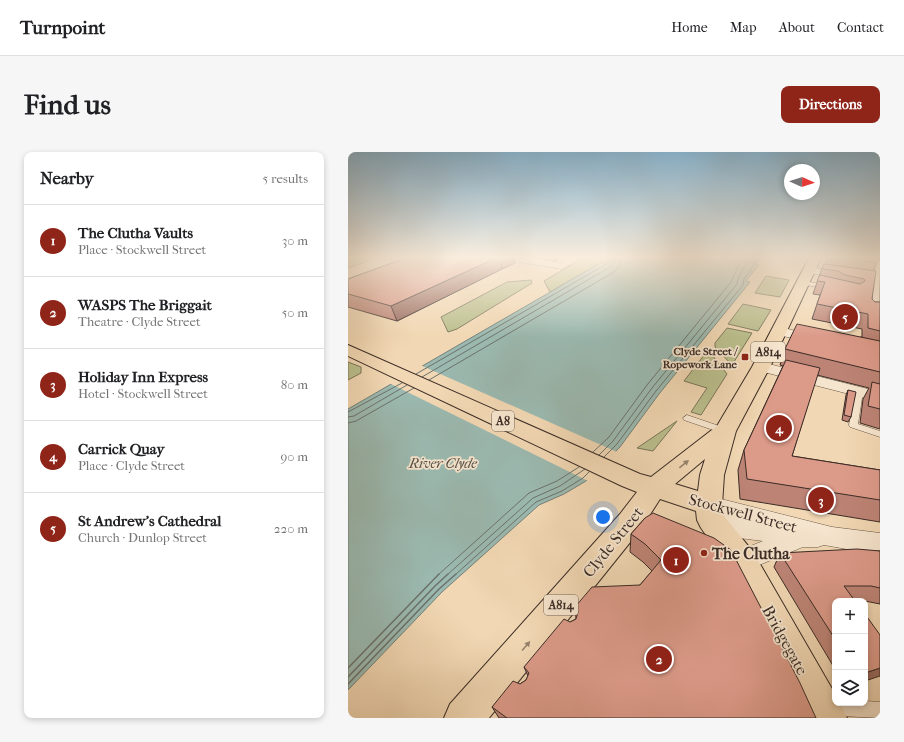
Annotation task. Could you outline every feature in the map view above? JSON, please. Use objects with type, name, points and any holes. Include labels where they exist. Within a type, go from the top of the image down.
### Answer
[{"type":"main road","name":"Clyde Street","points":[[710,512],[710,486],[725,431],[761,366],[802,284]]},
{"type":"main road","name":"Stockwell Street","points":[[348,350],[611,470],[710,512]]},
{"type":"main road","name":"Clyde Street","points":[[464,718],[508,677],[558,618],[654,488],[725,431]]},
{"type":"main road","points":[[710,512],[742,562]]},
{"type":"main road","name":"Bridgegate","points":[[742,562],[826,715]]},
{"type":"street","points":[[875,310],[879,284]]},
{"type":"street","points":[[778,331],[834,343]]},
{"type":"street","points":[[761,366],[880,397]]},
{"type":"street","name":"Stockwell Street","points":[[710,512],[832,537],[880,544]]},
{"type":"street","name":"Stockwell Street","points":[[710,512],[731,526],[802,537],[832,537]]},
{"type":"street","name":"Stockwell Street","points":[[742,562],[802,537]]},
{"type":"lane","points":[[828,284],[833,288]]},
{"type":"lane","points":[[859,392],[853,425],[880,434]]},
{"type":"lane","points":[[687,418],[725,431]]},
{"type":"lane","points":[[826,715],[842,708],[880,710]]},
{"type":"green space","points":[[502,284],[530,284],[457,329],[448,332],[441,317]]},
{"type":"green space","points":[[546,284],[563,284],[550,292]]},
{"type":"green space","points":[[761,284],[787,284],[780,297],[755,293]]},
{"type":"green space","points":[[743,304],[771,310],[758,331],[728,324]]},
{"type":"green space","points":[[727,328],[752,333],[732,365],[715,347],[715,343]]},
{"type":"green space","points":[[708,350],[727,374],[701,415],[691,412],[707,388],[684,381]]},
{"type":"green space","points":[[348,362],[361,367],[361,373],[348,380]]},
{"type":"green space","points":[[677,421],[653,451],[637,448]]},
{"type":"water","name":"River Clyde","points":[[563,284],[748,284],[659,394],[620,447],[586,481],[564,494],[539,505],[442,592],[348,690],[348,409]]},
{"type":"pier","points":[[420,365],[617,452],[588,481],[389,383]]},
{"type":"building","points":[[348,284],[438,284],[391,306],[348,294]]},
{"type":"building","points":[[824,284],[874,284],[872,299],[875,302],[880,302],[880,331],[868,328],[868,314],[817,304]]},
{"type":"building","points":[[797,324],[880,341],[880,372],[785,349]]},
{"type":"building","points":[[786,360],[820,368],[792,456],[880,470],[880,500],[747,479],[744,450]]},
{"type":"building","points":[[872,382],[880,384],[880,409],[868,406]]},
{"type":"building","points":[[848,390],[856,392],[851,417],[844,415]]},
{"type":"building","points":[[653,513],[714,538],[731,550],[800,683],[816,718],[507,718],[492,707],[513,681],[520,684],[526,680],[529,673],[524,667],[564,619],[570,622],[576,619],[578,612],[575,607],[592,587],[640,585],[661,560],[645,544],[631,534],[645,518]]},
{"type":"building","points":[[857,549],[880,551],[880,588],[871,586],[844,586],[853,598],[832,598],[832,634],[780,553]]},
{"type":"building","points":[[868,618],[880,635],[880,668],[868,672]]},
{"type":"place","name":"St Andrew's Cathedral","points":[[845,317]]},
{"type":"place","name":"Clyde Street / Ropework Lane","points":[[745,357]]},
{"type":"place","name":"Carrick Quay","points":[[779,428]]},
{"type":"place","name":"Holiday Inn Express","points":[[821,500]]},
{"type":"place","name":"The Clutha","points":[[704,553]]},
{"type":"place","name":"The Clutha Vaults","points":[[676,560]]},
{"type":"place","name":"WASPS The Briggait","points":[[659,659]]}]
